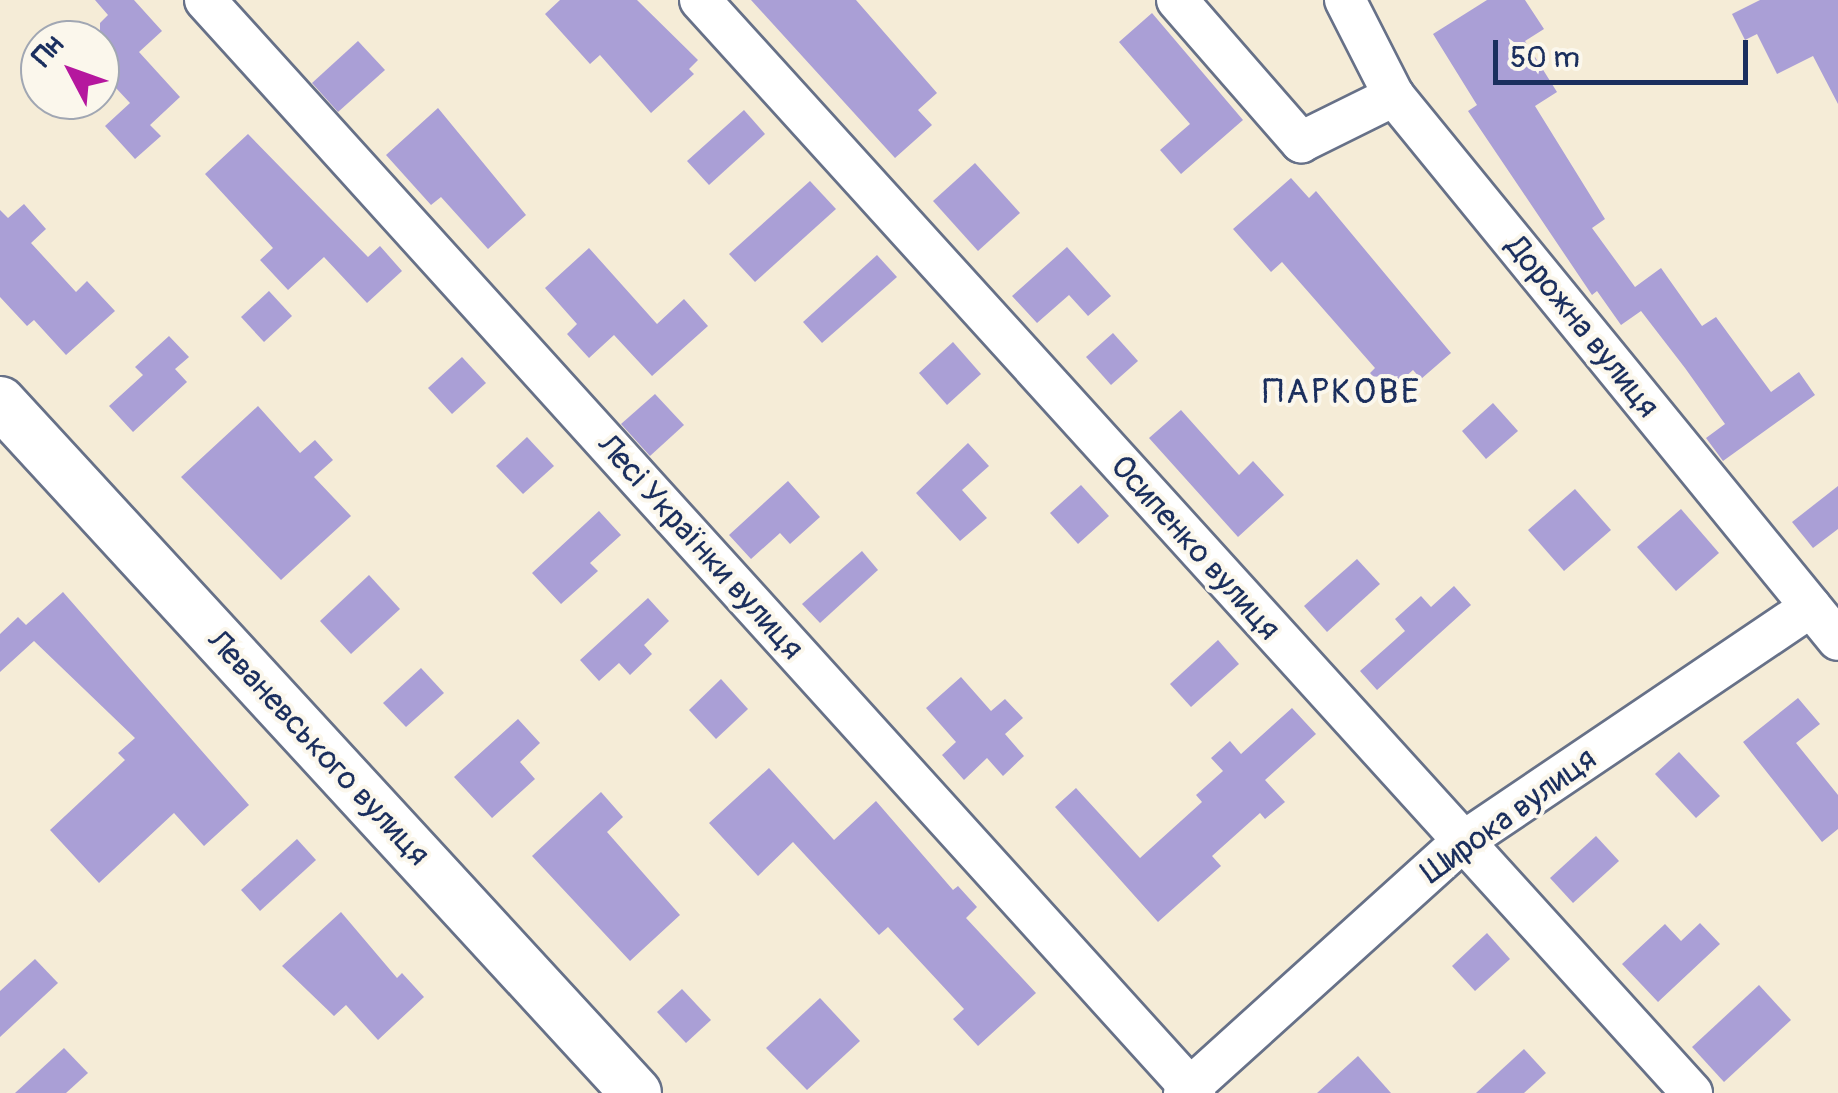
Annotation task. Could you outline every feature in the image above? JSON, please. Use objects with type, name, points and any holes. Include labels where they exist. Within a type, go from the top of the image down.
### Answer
[{"type":"street","name":"Лесі Українки вулиця","points":[[205,0],[1190,1091]]},
{"type":"street","name":"Осипенко вулиця","points":[[700,0],[1461,843],[1692,1093]]},
{"type":"street","points":[[1177,0],[1302,142],[1394,96]]},
{"type":"street","name":"Дорожна вулиця","points":[[1345,0],[1394,96],[1838,640]]},
{"type":"street","name":"Леваневського вулиця","points":[[0,402],[636,1093]]},
{"type":"street","name":"Широка вулиця","points":[[1190,1091],[1461,843],[1811,607]]},
{"type":"building","points":[[95,0],[134,0],[162,31],[139,52],[180,97],[150,125],[161,136],[135,159],[105,126],[112,120],[120,120],[120,112],[130,103],[120,92],[120,20],[103,20],[108,15]]},
{"type":"building","points":[[560,0],[637,0],[698,60],[689,69],[694,74],[651,113],[600,55],[590,64],[545,14]]},
{"type":"building","points":[[751,0],[856,0],[937,93],[918,110],[932,125],[895,158]]},
{"type":"building","points":[[1487,0],[1525,0],[1544,29],[1525,41],[1557,92],[1535,106],[1605,219],[1592,228],[1635,287],[1661,268],[1702,326],[1716,317],[1771,392],[1799,372],[1815,395],[1723,461],[1706,438],[1725,424],[1685,368],[1641,311],[1621,325],[1597,291],[1592,295],[1468,111],[1477,105],[1433,34]]},
{"type":"building","points":[[1760,0],[1838,0],[1838,104],[1813,56],[1777,74],[1757,34],[1745,40],[1732,14]]},
{"type":"building","points":[[1152,13],[1243,120],[1181,174],[1160,150],[1190,124],[1119,42]]},
{"type":"building","points":[[358,41],[385,70],[338,112],[312,83]]},
{"type":"building","points":[[438,108],[526,215],[488,249],[441,197],[431,205],[386,155]]},
{"type":"building","points":[[744,110],[765,134],[709,185],[687,161]]},
{"type":"building","points":[[248,134],[368,257],[380,246],[402,271],[367,303],[324,257],[288,290],[260,260],[273,248],[205,174]]},
{"type":"building","points":[[975,163],[1020,213],[978,251],[933,201]]},
{"type":"building","points":[[1291,178],[1309,198],[1316,191],[1451,353],[1421,379],[1413,370],[1387,393],[1370,373],[1375,368],[1282,262],[1271,272],[1233,229]]},
{"type":"building","points":[[810,181],[836,209],[755,282],[729,254]]},
{"type":"building","points":[[24,204],[46,229],[31,243],[76,292],[87,281],[115,311],[66,355],[34,320],[27,326],[0,297],[0,210],[8,218]]},
{"type":"building","points":[[1067,247],[1111,296],[1088,316],[1069,295],[1037,323],[1012,296]]},
{"type":"building","points":[[589,248],[657,324],[684,299],[708,326],[652,376],[614,335],[589,358],[567,334],[577,324],[545,288]]},
{"type":"building","points":[[877,255],[897,277],[822,343],[803,322]]},
{"type":"building","points":[[269,291],[292,316],[264,342],[241,317]]},
{"type":"building","points":[[1113,333],[1138,361],[1111,385],[1086,357]]},
{"type":"building","points":[[169,336],[189,357],[175,369],[187,382],[133,432],[109,406],[143,375],[135,367]]},
{"type":"building","points":[[953,342],[981,374],[947,405],[919,373]]},
{"type":"building","points":[[462,357],[486,383],[452,414],[428,388]]},
{"type":"building","points":[[655,394],[684,425],[650,456],[621,424]]},
{"type":"building","points":[[1493,403],[1518,431],[1486,459],[1462,431]]},
{"type":"building","points":[[258,406],[300,453],[315,440],[333,460],[314,477],[351,516],[281,580],[181,477]]},
{"type":"building","points":[[1181,410],[1239,475],[1253,461],[1284,495],[1238,537],[1149,438]]},
{"type":"building","points":[[527,437],[554,466],[523,494],[496,466]]},
{"type":"building","points":[[968,443],[989,466],[962,490],[987,518],[960,541],[916,493]]},
{"type":"building","points":[[788,481],[820,517],[790,544],[780,533],[751,559],[729,535]]},
{"type":"building","points":[[1081,485],[1109,516],[1078,544],[1050,513]]},
{"type":"building","points":[[1838,486],[1838,529],[1813,548],[1792,522]]},
{"type":"building","points":[[1575,489],[1611,530],[1564,571],[1528,530]]},
{"type":"building","points":[[1681,509],[1719,553],[1676,591],[1637,547]]},
{"type":"building","points":[[599,511],[621,535],[590,563],[598,571],[561,604],[532,573]]},
{"type":"building","points":[[862,551],[878,570],[820,623],[802,604]]},
{"type":"building","points":[[1357,559],[1380,584],[1327,632],[1304,606]]},
{"type":"building","points":[[369,575],[400,609],[351,654],[320,621]]},
{"type":"building","points":[[1454,586],[1471,605],[1377,690],[1360,671],[1405,631],[1395,619],[1421,596],[1431,607]]},
{"type":"building","points":[[63,592],[249,805],[204,846],[174,813],[99,883],[50,830],[125,760],[118,753],[135,738],[34,641],[0,672],[0,634],[18,617],[26,625]]},
{"type":"building","points":[[648,598],[669,621],[644,645],[652,654],[630,675],[619,663],[599,681],[580,660]]},
{"type":"building","points":[[1218,640],[1239,664],[1191,707],[1170,684]]},
{"type":"building","points":[[421,668],[444,693],[406,727],[383,703]]},
{"type":"building","points":[[961,677],[991,711],[1005,699],[1023,718],[1005,734],[1024,756],[1003,776],[987,758],[964,780],[942,755],[956,742],[926,708]]},
{"type":"building","points":[[721,679],[748,709],[716,739],[689,710]]},
{"type":"building","points":[[1798,698],[1820,724],[1796,743],[1838,795],[1838,829],[1822,842],[1743,742]]},
{"type":"building","points":[[1292,708],[1316,734],[1265,780],[1285,802],[1265,819],[1260,813],[1212,856],[1221,866],[1158,922],[1055,807],[1076,788],[1140,858],[1202,802],[1196,795],[1223,771],[1211,758],[1230,741],[1241,754]]},
{"type":"building","points":[[518,719],[540,743],[520,762],[535,779],[492,818],[454,777]]},
{"type":"building","points":[[1679,752],[1720,796],[1696,818],[1655,774]]},
{"type":"building","points":[[769,768],[834,840],[876,801],[953,890],[958,886],[977,907],[966,918],[1036,993],[978,1046],[953,1019],[964,1009],[888,927],[879,935],[793,842],[758,876],[709,823]]},
{"type":"building","points":[[601,792],[623,817],[607,832],[680,915],[630,961],[532,856]]},
{"type":"building","points":[[1596,836],[1619,861],[1573,903],[1550,878]]},
{"type":"building","points":[[297,839],[316,860],[260,911],[241,890]]},
{"type":"building","points":[[341,912],[397,978],[402,973],[424,997],[378,1040],[346,1005],[334,1016],[282,966]]},
{"type":"building","points":[[1700,923],[1720,944],[1658,1002],[1622,964],[1665,924],[1681,941]]},
{"type":"building","points":[[1487,933],[1510,959],[1475,991],[1452,966]]},
{"type":"building","points":[[35,959],[58,983],[0,1037],[0,991]]},
{"type":"building","points":[[1759,985],[1791,1020],[1724,1082],[1692,1047]]},
{"type":"building","points":[[682,989],[711,1020],[686,1043],[657,1012]]},
{"type":"building","points":[[820,998],[860,1041],[807,1090],[766,1048]]},
{"type":"building","points":[[64,1048],[88,1073],[66,1093],[15,1093]]},
{"type":"building","points":[[1524,1049],[1546,1073],[1524,1093],[1476,1093]]},
{"type":"building","points":[[1358,1056],[1391,1093],[1317,1093]]},
{"type":"district","name":"ПАРКОВЕ","points":[[1342,392]]}]
